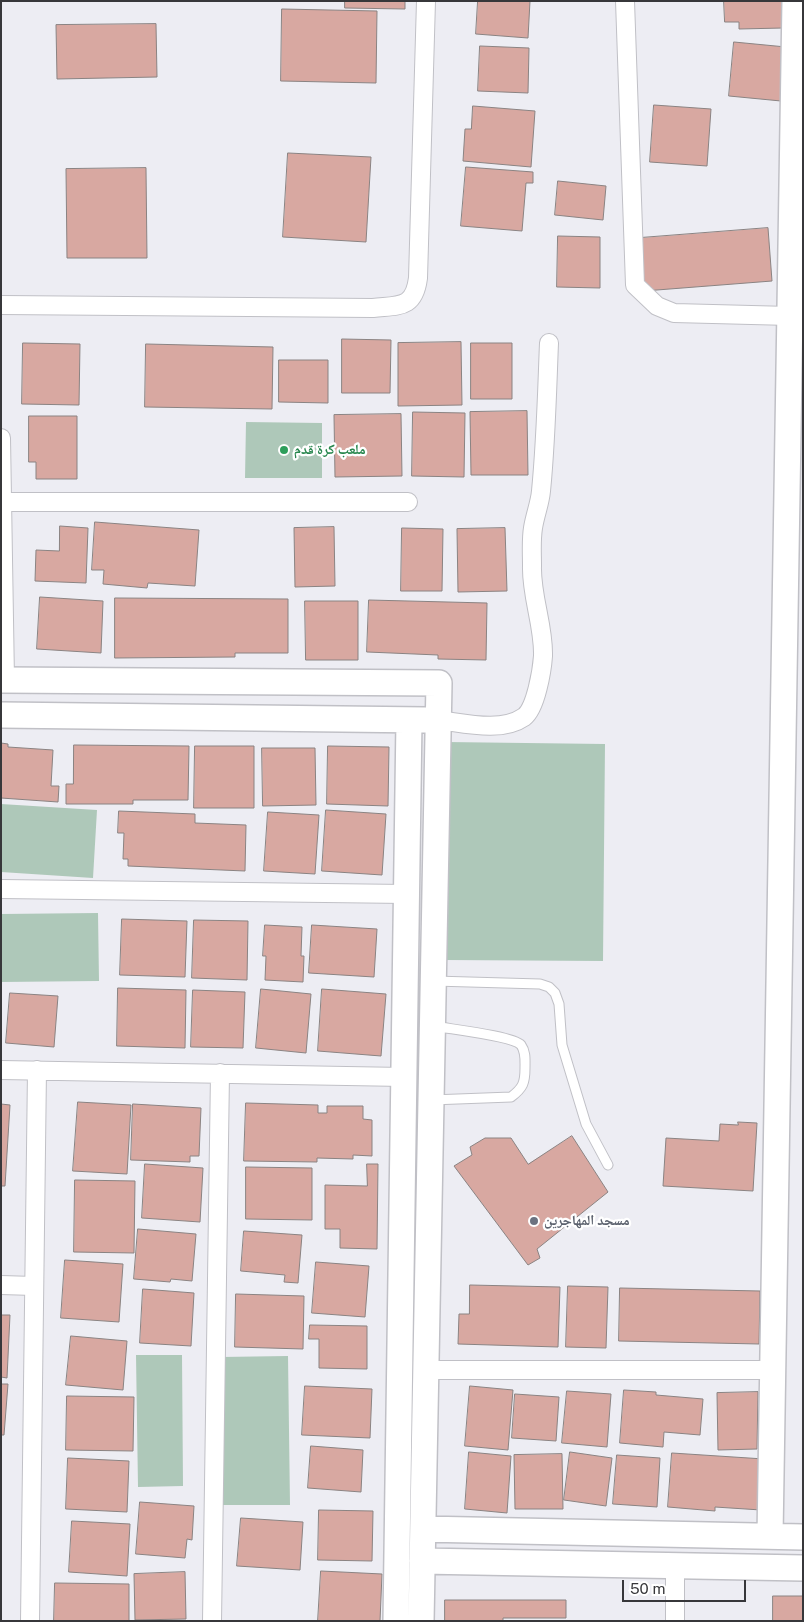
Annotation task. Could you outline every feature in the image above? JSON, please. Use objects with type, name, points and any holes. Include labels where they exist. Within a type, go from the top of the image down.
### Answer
[{"type":"street","points":[[1,305],[373,308],[401,305],[412,297],[416,291],[418,278],[426,1]]},
{"type":"street","points":[[624,1],[635,285],[657,306],[674,313],[790,316]]},
{"type":"street","points":[[770,1536],[795,1]]},
{"type":"street","points":[[1,715],[438,720],[488,726],[509,723],[525,716],[539,684],[543,643],[532,569],[532,546],[533,528],[541,494],[546,430],[549,343]]},
{"type":"street","points":[[1,438],[3,680],[439,683],[421,1621]]},
{"type":"street","points":[[2,502],[408,502]]},
{"type":"street","points":[[396,1621],[409,720]]},
{"type":"street","points":[[1,889],[406,894]]},
{"type":"street","points":[[1,1070],[404,1077]]},
{"type":"street","points":[[30,1621],[36,1070]]},
{"type":"street","points":[[212,1621],[220,1073]]},
{"type":"street","points":[[1,1285],[34,1286]]},
{"type":"street","points":[[426,1370],[772,1370]]},
{"type":"street","points":[[423,1529],[803,1537]]},
{"type":"street","points":[[422,1561],[803,1568]]},
{"type":"street","points":[[675,1565],[676,1621]]},
{"type":"lane","points":[[434,982],[540,984],[549,987],[555,993],[559,1004],[562,1045],[586,1124],[608,1165]]},
{"type":"lane","points":[[431,1100],[511,1097],[520,1090],[524,1078],[525,1053],[520,1044],[508,1039],[433,1026]]},
{"type":"green space","name":"ملعب كرة قدم","points":[[246,422],[322,423],[322,478],[245,478]]},
{"type":"green space","points":[[446,742],[605,744],[603,961],[445,960]]},
{"type":"green space","points":[[1,804],[97,810],[93,878],[1,872]]},
{"type":"green space","points":[[98,913],[99,981],[1,982],[1,914]]},
{"type":"green space","points":[[136,1355],[182,1355],[183,1486],[138,1487]]},
{"type":"green space","points":[[288,1356],[290,1505],[223,1505],[221,1357]]},
{"type":"building","points":[[345,1],[405,1],[405,9],[345,8]]},
{"type":"building","points":[[478,1],[530,1],[528,38],[476,34]]},
{"type":"building","points":[[724,1],[783,1],[783,28],[739,29],[739,22],[725,22]]},
{"type":"building","points":[[282,9],[377,11],[376,83],[281,81]]},
{"type":"building","points":[[156,24],[157,77],[57,79],[56,25]]},
{"type":"building","points":[[734,42],[786,47],[781,101],[729,96]]},
{"type":"building","points":[[480,46],[529,48],[528,93],[478,91]]},
{"type":"building","points":[[654,105],[711,109],[707,166],[650,162]]},
{"type":"building","points":[[473,106],[535,111],[531,167],[463,161],[465,129],[471,129]]},
{"type":"building","points":[[288,153],[371,157],[366,242],[283,237]]},
{"type":"building","points":[[466,167],[533,172],[533,183],[526,183],[522,231],[461,226]]},
{"type":"building","points":[[146,168],[147,258],[67,258],[66,169]]},
{"type":"building","points":[[558,181],[606,186],[603,220],[555,215]]},
{"type":"building","points":[[768,228],[772,281],[644,291],[640,238]]},
{"type":"building","points":[[558,236],[600,237],[600,288],[557,287]]},
{"type":"building","points":[[342,339],[391,340],[390,393],[342,393]]},
{"type":"building","points":[[461,342],[462,405],[398,406],[398,343]]},
{"type":"building","points":[[23,343],[80,344],[79,405],[22,404]]},
{"type":"building","points":[[471,343],[512,343],[512,399],[471,399]]},
{"type":"building","points":[[146,344],[273,347],[272,409],[145,407]]},
{"type":"building","points":[[279,360],[328,360],[328,403],[279,402]]},
{"type":"building","points":[[527,411],[528,475],[471,475],[470,412]]},
{"type":"building","points":[[413,412],[465,413],[464,477],[412,476]]},
{"type":"building","points":[[401,414],[402,476],[335,477],[334,415]]},
{"type":"building","points":[[29,416],[77,416],[77,479],[36,479],[36,462],[29,462]]},
{"type":"building","points":[[95,522],[199,530],[195,586],[148,583],[147,588],[103,584],[104,570],[92,570]]},
{"type":"building","points":[[60,526],[88,528],[86,583],[35,581],[36,550],[59,551]]},
{"type":"building","points":[[334,527],[335,586],[295,587],[294,528]]},
{"type":"building","points":[[402,528],[443,529],[442,591],[401,591]]},
{"type":"building","points":[[505,528],[507,591],[458,592],[457,529]]},
{"type":"building","points":[[40,597],[103,601],[101,653],[37,649]]},
{"type":"building","points":[[115,598],[288,599],[288,653],[235,653],[235,657],[115,658]]},
{"type":"building","points":[[369,600],[487,603],[486,660],[438,659],[438,655],[367,652]]},
{"type":"building","points":[[305,601],[358,601],[358,660],[306,660]]},
{"type":"building","points":[[1,743],[8,744],[8,747],[53,750],[51,786],[59,786],[58,802],[1,798]]},
{"type":"building","points":[[74,745],[189,746],[188,800],[133,800],[133,804],[66,804],[66,784],[73,784]]},
{"type":"building","points":[[195,746],[254,746],[254,808],[194,808]]},
{"type":"building","points":[[328,746],[389,747],[388,806],[327,804]]},
{"type":"building","points":[[262,748],[315,748],[316,805],[263,806]]},
{"type":"building","points":[[326,810],[386,814],[382,875],[322,871]]},
{"type":"building","points":[[119,811],[195,814],[195,823],[246,825],[245,871],[128,866],[128,859],[123,859],[124,833],[118,833]]},
{"type":"building","points":[[268,812],[319,815],[315,874],[264,871]]},
{"type":"building","points":[[122,919],[187,921],[185,977],[120,975]]},
{"type":"building","points":[[194,920],[248,921],[247,980],[192,978]]},
{"type":"building","points":[[265,925],[302,927],[301,956],[304,956],[303,982],[265,980],[266,956],[263,956]]},
{"type":"building","points":[[312,925],[377,929],[374,977],[309,973]]},
{"type":"building","points":[[118,988],[186,990],[185,1048],[117,1046]]},
{"type":"building","points":[[261,989],[311,994],[306,1053],[256,1048]]},
{"type":"building","points":[[322,989],[386,994],[381,1056],[318,1051]]},
{"type":"building","points":[[193,990],[245,992],[243,1048],[191,1047]]},
{"type":"building","points":[[10,993],[58,996],[54,1047],[6,1043]]},
{"type":"building","points":[[78,1102],[131,1105],[127,1174],[73,1171]]},
{"type":"building","points":[[246,1103],[318,1105],[318,1113],[327,1113],[327,1106],[363,1106],[363,1119],[372,1120],[372,1156],[353,1155],[353,1159],[317,1158],[317,1162],[244,1161]]},
{"type":"building","points":[[1,1104],[10,1105],[5,1186],[1,1186]]},
{"type":"building","points":[[133,1104],[201,1108],[199,1156],[190,1156],[190,1162],[131,1160]]},
{"type":"building","points":[[738,1122],[757,1123],[753,1191],[663,1186],[666,1138],[719,1141],[720,1124],[738,1125]]},
{"type":"building","name":"مسجد المهاجرين","points":[[572,1136],[608,1192],[537,1249],[540,1258],[528,1265],[454,1166],[472,1155],[470,1147],[485,1138],[511,1138],[528,1164]]},
{"type":"building","points":[[145,1164],[203,1168],[200,1222],[142,1218]]},
{"type":"building","points":[[367,1164],[378,1164],[377,1249],[340,1248],[340,1229],[325,1229],[325,1185],[367,1186]]},
{"type":"building","points":[[246,1167],[312,1168],[312,1220],[246,1219]]},
{"type":"building","points":[[75,1180],[135,1181],[134,1253],[74,1252]]},
{"type":"building","points":[[138,1229],[196,1234],[192,1281],[171,1279],[170,1282],[134,1279]]},
{"type":"building","points":[[244,1231],[302,1235],[298,1283],[284,1282],[285,1275],[241,1271]]},
{"type":"building","points":[[65,1260],[123,1264],[119,1322],[61,1318]]},
{"type":"building","points":[[316,1262],[369,1266],[365,1317],[312,1313]]},
{"type":"building","points":[[470,1285],[560,1287],[558,1347],[458,1344],[459,1314],[469,1314]]},
{"type":"building","points":[[568,1286],[608,1287],[606,1348],[566,1347]]},
{"type":"building","points":[[620,1288],[760,1291],[759,1344],[619,1341]]},
{"type":"building","points":[[143,1289],[194,1293],[191,1346],[140,1343]]},
{"type":"building","points":[[236,1294],[304,1296],[303,1349],[235,1347]]},
{"type":"building","points":[[1,1315],[10,1315],[7,1378],[1,1377]]},
{"type":"building","points":[[310,1325],[367,1326],[367,1369],[319,1368],[319,1339],[309,1339]]},
{"type":"building","points":[[71,1336],[127,1341],[123,1390],[66,1385]]},
{"type":"building","points":[[1,1384],[8,1384],[4,1435],[1,1435]]},
{"type":"building","points":[[305,1386],[372,1389],[370,1438],[302,1435]]},
{"type":"building","points":[[470,1386],[513,1390],[508,1450],[465,1446]]},
{"type":"building","points":[[624,1390],[656,1392],[656,1395],[703,1399],[700,1435],[664,1432],[663,1447],[620,1443]]},
{"type":"building","points":[[567,1391],[611,1394],[607,1447],[562,1443]]},
{"type":"building","points":[[758,1392],[757,1449],[718,1450],[717,1393]]},
{"type":"building","points":[[515,1394],[559,1397],[556,1441],[512,1438]]},
{"type":"building","points":[[67,1396],[134,1397],[133,1451],[66,1450]]},
{"type":"building","points":[[311,1446],[363,1450],[361,1492],[308,1488]]},
{"type":"building","points":[[469,1452],[511,1456],[507,1513],[465,1509]]},
{"type":"building","points":[[570,1452],[612,1458],[606,1506],[564,1500]]},
{"type":"building","points":[[672,1453],[764,1459],[761,1510],[715,1507],[715,1511],[668,1507]]},
{"type":"building","points":[[562,1454],[563,1509],[515,1509],[514,1455]]},
{"type":"building","points":[[617,1455],[660,1458],[657,1507],[613,1504]]},
{"type":"building","points":[[68,1458],[129,1461],[127,1512],[66,1509]]},
{"type":"building","points":[[140,1502],[194,1506],[192,1540],[187,1539],[185,1558],[136,1554]]},
{"type":"building","points":[[319,1510],[373,1511],[372,1561],[318,1560]]},
{"type":"building","points":[[241,1518],[303,1522],[300,1570],[237,1566]]},
{"type":"building","points":[[72,1521],[130,1524],[127,1576],[69,1572]]},
{"type":"building","points":[[321,1571],[382,1574],[380,1621],[318,1621]]},
{"type":"building","points":[[185,1572],[186,1619],[135,1620],[134,1574]]},
{"type":"building","points":[[55,1583],[129,1584],[129,1621],[54,1621]]},
{"type":"building","points":[[773,1596],[803,1596],[803,1621],[773,1621]]},
{"type":"building","points":[[445,1600],[566,1600],[566,1618],[503,1618],[503,1621],[445,1621]]},
{"type":"place","name":"ملعب كرة قدم","points":[[284,450]]},
{"type":"place","name":"مسجد المهاجرين","points":[[534,1221]]}]
